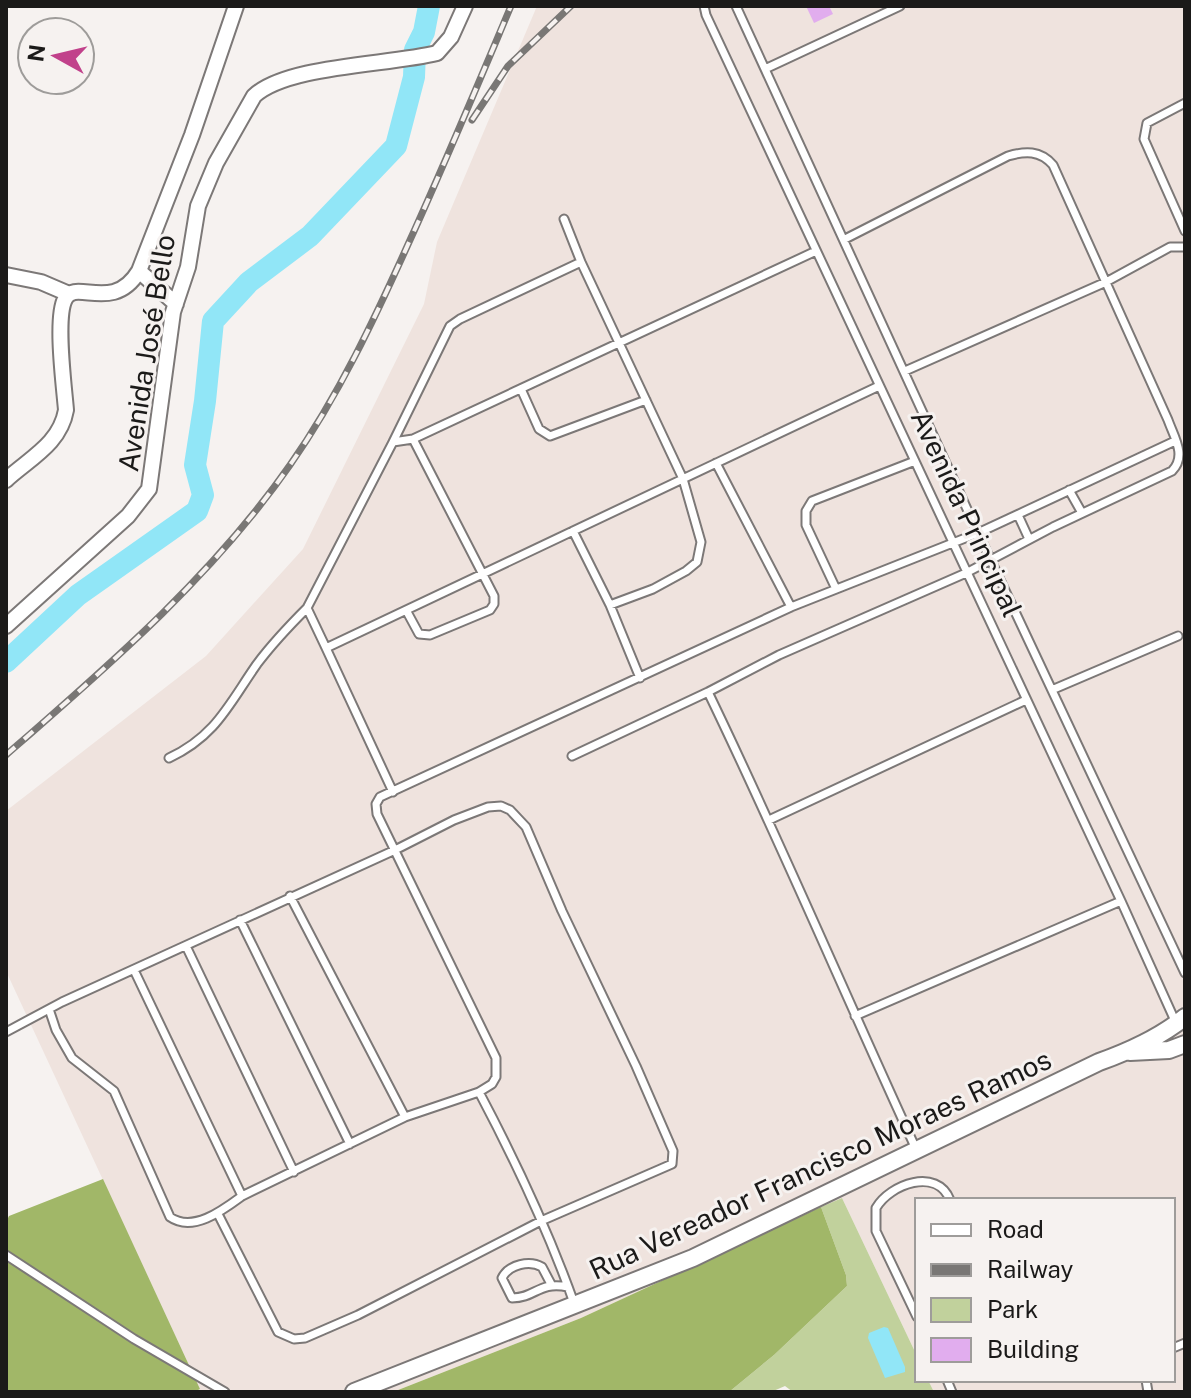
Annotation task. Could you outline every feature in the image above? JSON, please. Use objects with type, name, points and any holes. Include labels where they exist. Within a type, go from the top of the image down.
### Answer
[{"type":"street","points":[[6,480],[52,441],[63,424],[66,410],[62,318],[65,298],[79,291],[112,294],[128,285],[139,271],[192,135],[236,6]]},
{"type":"street","name":"Avenida José Bello","points":[[6,626],[128,516],[149,489],[170,333],[188,267],[193,226],[202,193],[239,118],[254,96],[263,88],[293,77],[437,53],[445,47],[465,6]]},
{"type":"street","points":[[139,271],[176,304]]},
{"type":"street","points":[[6,275],[41,282],[69,294]]},
{"type":"street","points":[[1129,1052],[1180,1020]]},
{"type":"street","name":"Avenida Principal","points":[[1180,1020],[1185,1043]]},
{"type":"street","points":[[1129,1052],[1169,1050],[1185,1043]]},
{"type":"street","name":"Rua Vereador Francisco Moraes Ramos","points":[[354,1392],[693,1258],[1099,1062],[1129,1052]]},
{"type":"lane","name":"Avenida Principal","points":[[704,6],[966,573],[1180,1020]]},
{"type":"lane","name":"Avenida Principal","points":[[736,6],[978,533],[1185,973]]},
{"type":"lane","points":[[765,69],[900,6]]},
{"type":"lane","points":[[1185,103],[1147,123],[1144,139],[1185,231]]},
{"type":"lane","points":[[572,756],[779,655],[966,573],[1178,466],[1180,455],[1175,441],[1106,282],[1053,165],[1039,154],[1020,152],[1008,156],[845,239]]},
{"type":"lane","points":[[564,219],[581,262],[683,479],[701,542],[697,562],[678,576],[610,605]]},
{"type":"lane","points":[[905,371],[1106,282],[1170,247],[1185,247]]},
{"type":"lane","points":[[393,442],[413,439],[816,251]]},
{"type":"lane","points":[[169,758],[189,749],[213,729],[258,663],[307,608],[450,326],[581,262]]},
{"type":"lane","points":[[326,648],[879,386]]},
{"type":"lane","points":[[521,389],[539,429],[550,436],[646,400]]},
{"type":"lane","points":[[406,610],[416,630],[425,635],[490,610],[494,604],[494,596],[413,439]]},
{"type":"lane","points":[[49,1009],[56,1030],[72,1058],[114,1091],[166,1213],[176,1221],[186,1223],[218,1214],[242,1196],[405,1117],[479,1092],[492,1084],[496,1077],[496,1058],[375,809],[380,797],[791,607],[978,533],[1175,441]]},
{"type":"lane","points":[[836,589],[806,525],[806,511],[812,501],[915,461]]},
{"type":"lane","points":[[716,463],[791,607]]},
{"type":"lane","points":[[1069,490],[1082,513]]},
{"type":"lane","points":[[1018,515],[1029,539]]},
{"type":"lane","points":[[573,531],[610,605],[640,678]]},
{"type":"lane","points":[[307,608],[393,792]]},
{"type":"lane","points":[[1054,689],[1178,636]]},
{"type":"lane","points":[[708,692],[769,820],[916,1149]]},
{"type":"lane","points":[[769,820],[1026,700]]},
{"type":"lane","points":[[6,1032],[454,820],[488,807],[501,806],[518,818],[526,827],[670,1142],[673,1159],[667,1168],[541,1221],[358,1315],[305,1338],[294,1339],[278,1332],[218,1214]]},
{"type":"lane","points":[[290,896],[405,1117]]},
{"type":"lane","points":[[855,1016],[1121,901]]},
{"type":"lane","points":[[240,920],[350,1144]]},
{"type":"lane","points":[[186,946],[294,1172]]},
{"type":"lane","points":[[134,970],[242,1196]]},
{"type":"lane","points":[[479,1092],[511,1152],[575,1305]]},
{"type":"lane","points":[[915,1313],[876,1231],[876,1208],[887,1195],[912,1182],[930,1181],[942,1186],[949,1198]]},
{"type":"lane","points":[[6,1255],[134,1339],[225,1392]]},
{"type":"lane","points":[[551,1284],[542,1267],[530,1262],[506,1270],[502,1278],[512,1298],[520,1298],[551,1284],[568,1287]]},
{"type":"shaded area","points":[[537,6],[1185,6],[1185,1392],[934,1392],[929,1382],[1175,1382],[1175,1198],[915,1198],[915,1352],[842,1198],[581,1318],[393,1392],[194,1392],[200,1389],[6,971],[6,811],[206,656],[303,549],[424,304],[437,242]]},
{"type":"green space","points":[[103,1179],[200,1389],[194,1392],[6,1392],[6,1222],[9,1216]]},
{"type":"green space","points":[[842,1198],[915,1352],[915,1382],[929,1382],[934,1392],[793,1392],[785,1386],[771,1392],[729,1392],[774,1355],[847,1286],[846,1275],[821,1207]]},
{"type":"green space","points":[[821,1207],[846,1275],[847,1286],[774,1355],[729,1392],[393,1392],[581,1318]]},
{"type":"water","points":[[888,1328],[905,1367],[905,1372],[885,1378],[868,1338],[869,1333]]},
{"type":"building","points":[[806,6],[829,6],[833,14],[814,23]]},
{"type":"waterway","points":[[6,662],[78,595],[197,511],[203,495],[195,465],[213,321],[249,282],[310,236],[396,146],[414,77],[415,50],[424,32],[429,6]]},
{"type":"railway","points":[[6,755],[120,654],[193,583],[260,506],[290,465],[340,384],[370,327],[511,6]]},
{"type":"railway","points":[[472,120],[508,66],[571,6]]}]
